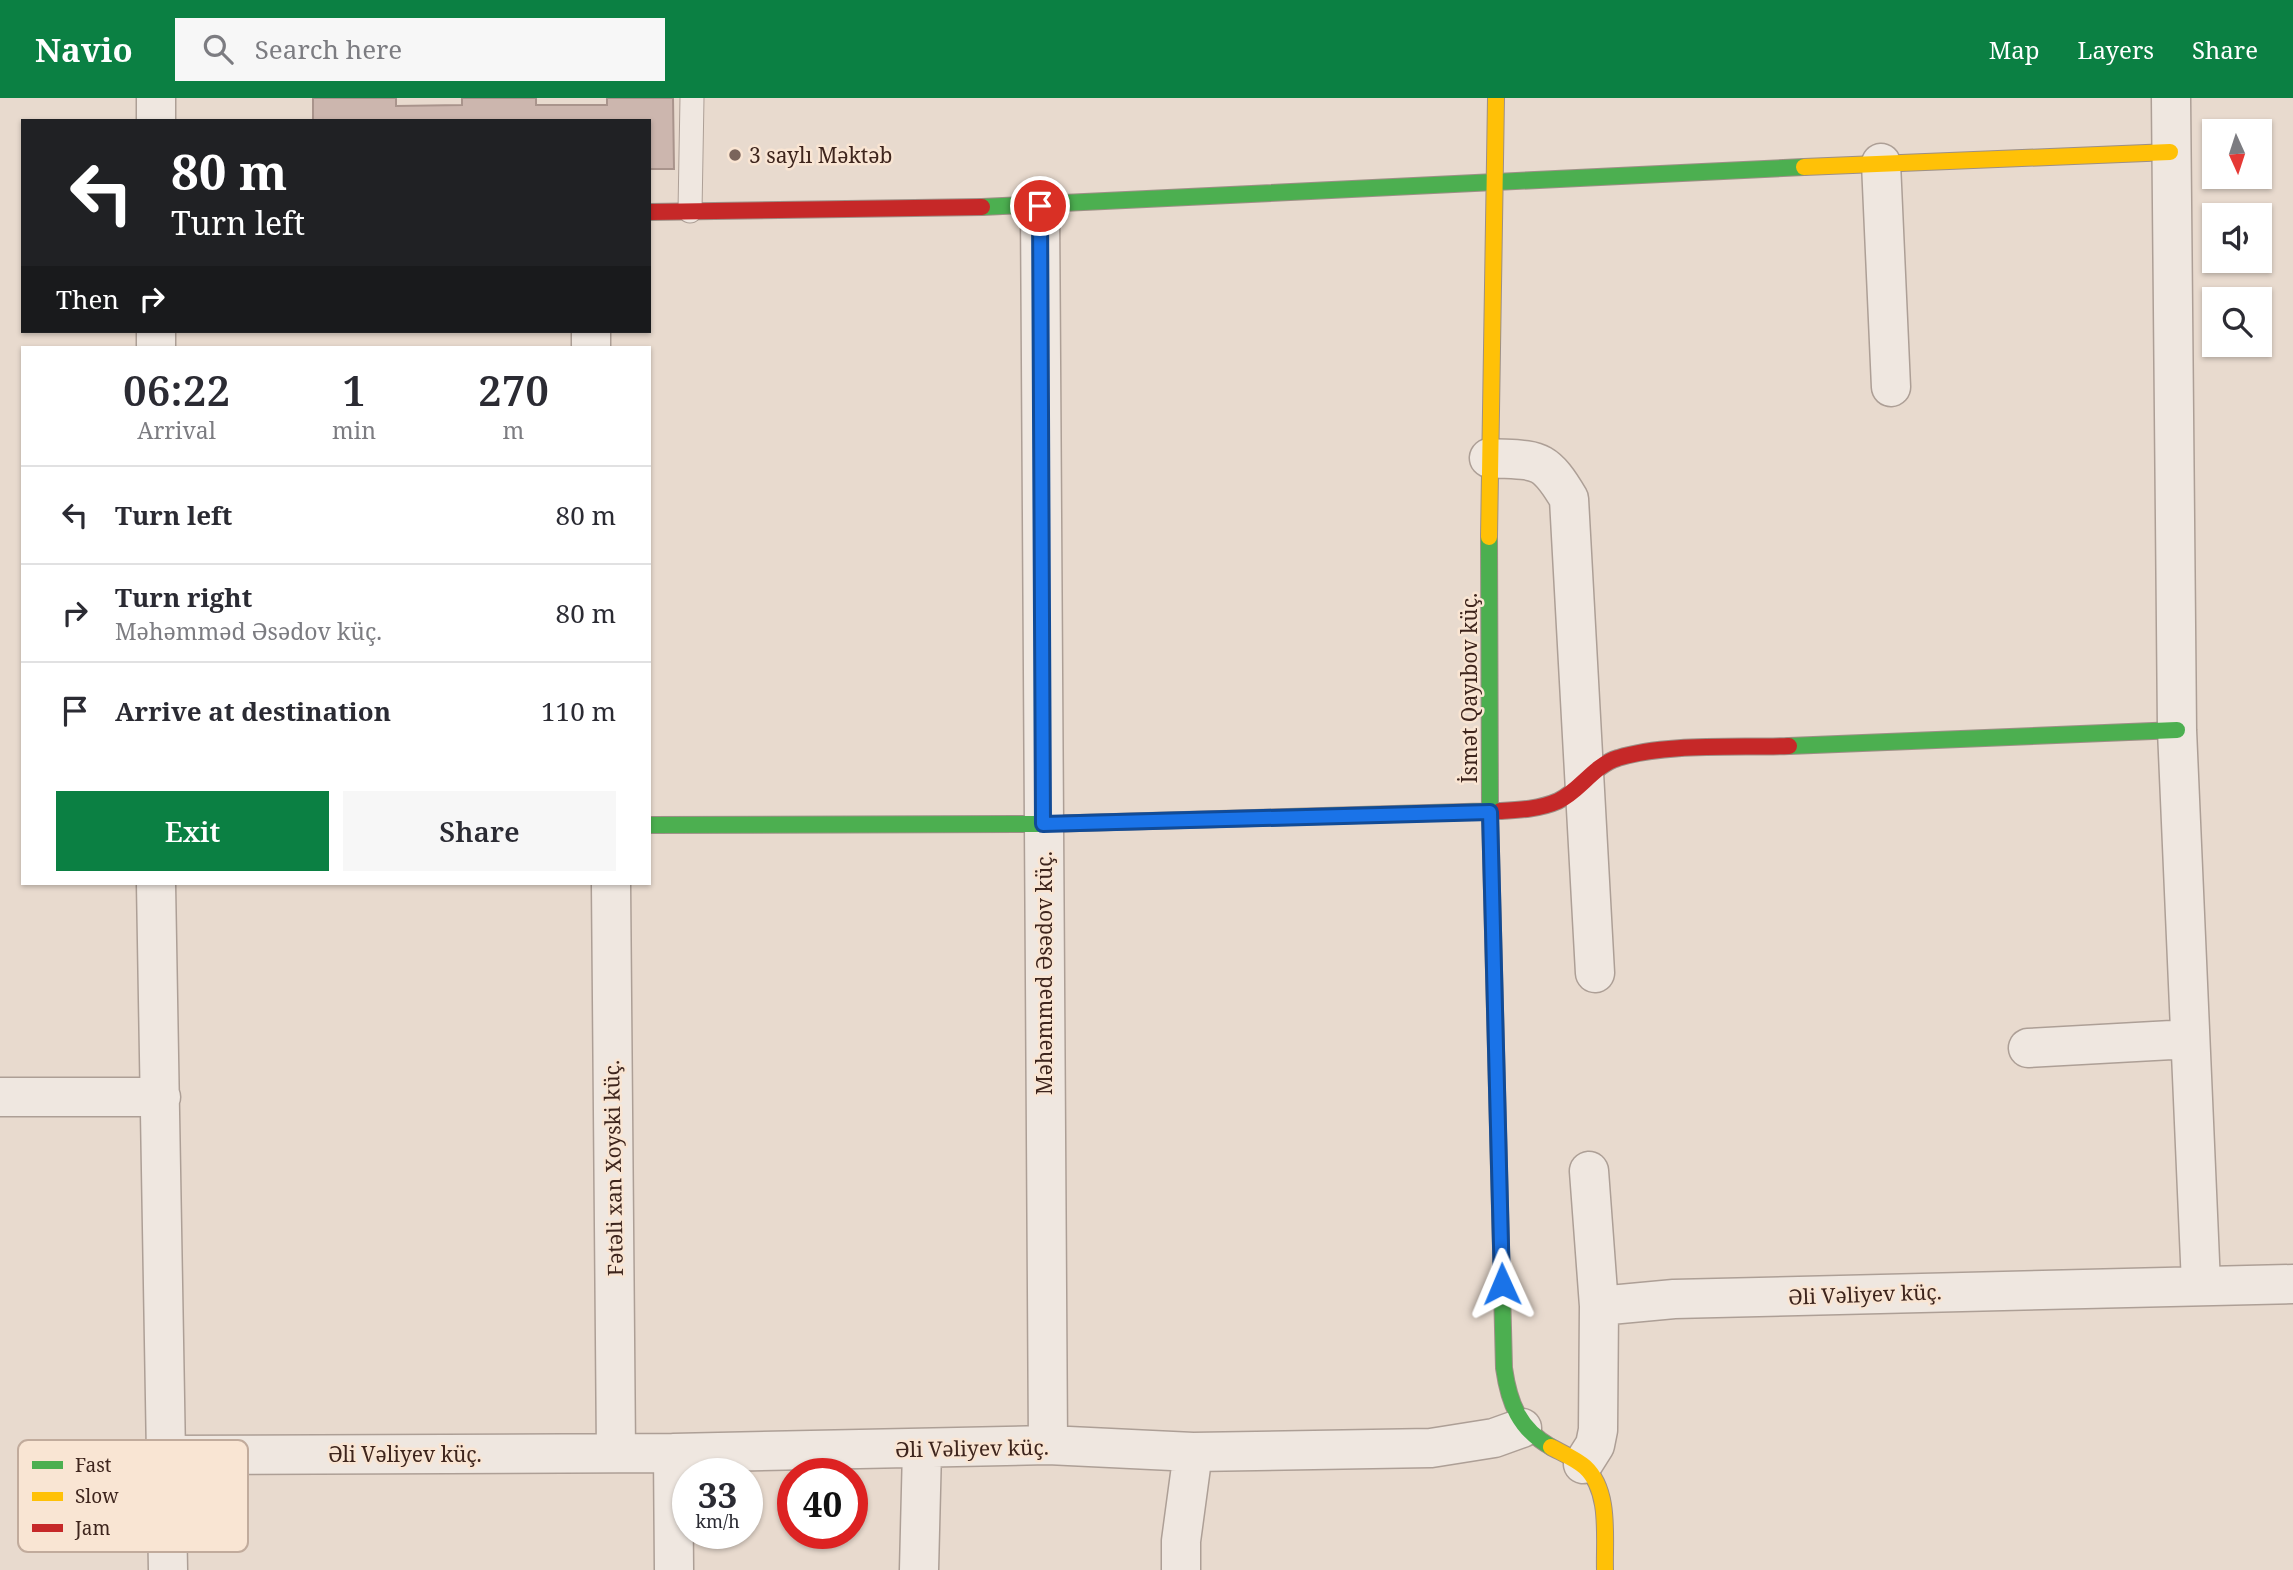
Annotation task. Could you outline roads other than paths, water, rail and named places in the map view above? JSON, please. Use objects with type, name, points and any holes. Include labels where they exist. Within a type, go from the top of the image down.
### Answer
[{"type":"street","points":[[156,98],[156,119]]},
{"type":"street","name":"İsmət Qayıbov küç.","points":[[1496,98],[1489,458],[1490,812],[1504,1368],[1513,1411],[1522,1428]]},
{"type":"street","points":[[2171,98],[2177,730],[2201,1284]]},
{"type":"street","points":[[651,212],[1040,206],[1881,163],[2170,152]]},
{"type":"street","points":[[1881,163],[1891,387]]},
{"type":"street","name":"Məhəmməd Əsədov küç.","points":[[1040,206],[1048,1446]]},
{"type":"street","points":[[1489,458],[1537,461],[1553,472],[1569,499],[1595,973]]},
{"type":"street","points":[[651,825],[1043,824],[1524,810],[1559,801],[1585,778],[1616,758],[1655,751],[2177,730]]},
{"type":"street","points":[[156,885],[167,1440]]},
{"type":"street","name":"Fətəli xan Xoyski küç.","points":[[611,885],[616,1452]]},
{"type":"street","points":[[2028,1048],[2190,1039]]},
{"type":"street","points":[[0,1097],[162,1097]]},
{"type":"street","points":[[1583,1464],[1595,1445],[1598,1430],[1599,1306],[1589,1171]]},
{"type":"street","name":"Əli Vəliyev küç.","points":[[1599,1306],[1674,1299],[2201,1284],[2293,1284]]},
{"type":"street","points":[[1522,1428],[1541,1443],[1583,1464],[1592,1476],[1600,1496],[1605,1570]]},
{"type":"street","name":"Əli Vəliyev küç.","points":[[248,1454],[673,1453],[1048,1446],[1193,1452],[1431,1448],[1483,1441],[1522,1428]]},
{"type":"street","points":[[919,1570],[922,1450]]},
{"type":"street","points":[[1181,1570],[1183,1528],[1193,1452]]},
{"type":"street","points":[[673,1453],[674,1570]]},
{"type":"street","points":[[168,1552],[168,1570]]},
{"type":"lane","points":[[690,211],[692,98]]},
{"type":"place","name":"3 saylı Məktəb","points":[[735,155]]}]
